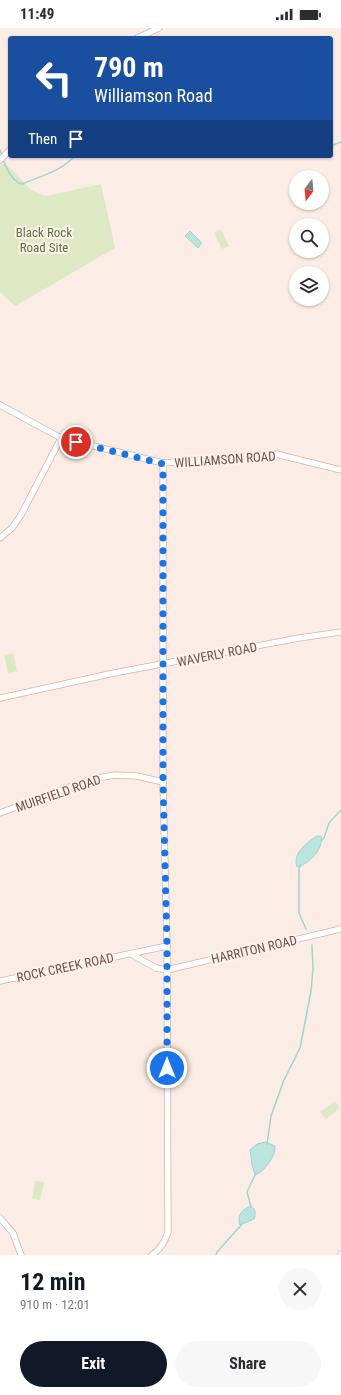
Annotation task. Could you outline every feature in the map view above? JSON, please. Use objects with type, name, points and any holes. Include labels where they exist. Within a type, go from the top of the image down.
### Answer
[{"type":"street","points":[[141,36],[159,28]]},
{"type":"street","name":"WILLIAMSON ROAD","points":[[0,405],[61,438],[163,464],[276,454],[341,470]]},
{"type":"street","points":[[0,538],[12,528],[21,515],[61,438]]},
{"type":"street","points":[[152,1255],[162,1247],[168,1232],[167,946],[163,782],[163,464]]},
{"type":"street","name":"WAVERLY ROAD","points":[[0,698],[114,673],[341,632]]},
{"type":"street","name":"MUIRFIELD ROAD","points":[[0,813],[91,779],[115,775],[137,776],[163,782]]},
{"type":"street","name":"HARRITON ROAD","points":[[167,970],[341,929]]},
{"type":"street","name":"ROCK CREEK ROAD","points":[[0,981],[167,946]]},
{"type":"street","name":"ROCK CREEK ROAD","points":[[131,954],[156,968],[167,970]]},
{"type":"street","points":[[0,1218],[12,1233],[21,1255]]},
{"type":"green space","name":"Black Rock Road Site","points":[[4,162],[31,190],[46,196],[101,184],[115,248],[15,306],[0,292],[0,166]]},
{"type":"green space","points":[[221,229],[229,246],[222,249],[214,233]]},
{"type":"green space","points":[[13,653],[17,671],[8,673],[4,655]]},
{"type":"green space","points":[[335,1101],[340,1108],[326,1119],[320,1112]]},
{"type":"green space","points":[[35,1181],[44,1182],[40,1200],[32,1199]]},
{"type":"water","points":[[190,231],[202,243],[198,248],[185,236]]},
{"type":"water","points":[[317,836],[321,836],[318,851],[306,863],[297,867],[296,862],[298,853],[305,845]]},
{"type":"water","points":[[266,1142],[275,1146],[274,1154],[266,1167],[255,1175],[250,1150],[257,1144]]},
{"type":"water","points":[[251,1206],[255,1212],[254,1219],[240,1225],[239,1218],[241,1213]]},
{"type":"waterway","points":[[333,145],[341,142]]},
{"type":"waterway","points":[[0,150],[2,155]]},
{"type":"waterway","points":[[3,159],[7,170],[12,177],[22,184],[63,166],[73,158]]},
{"type":"waterway","points":[[321,841],[324,838],[329,823],[341,810]]},
{"type":"waterway","points":[[301,865],[299,868],[299,913],[306,929]]},
{"type":"waterway","points":[[267,1144],[271,1116],[284,1080],[300,1048],[311,991],[313,969],[312,945]]},
{"type":"waterway","points":[[251,1207],[247,1192],[256,1173]]},
{"type":"waterway","points":[[216,1255],[243,1223]]},
{"type":"route","points":[[76,442],[163,464],[163,782],[167,946],[167,1068]]}]
